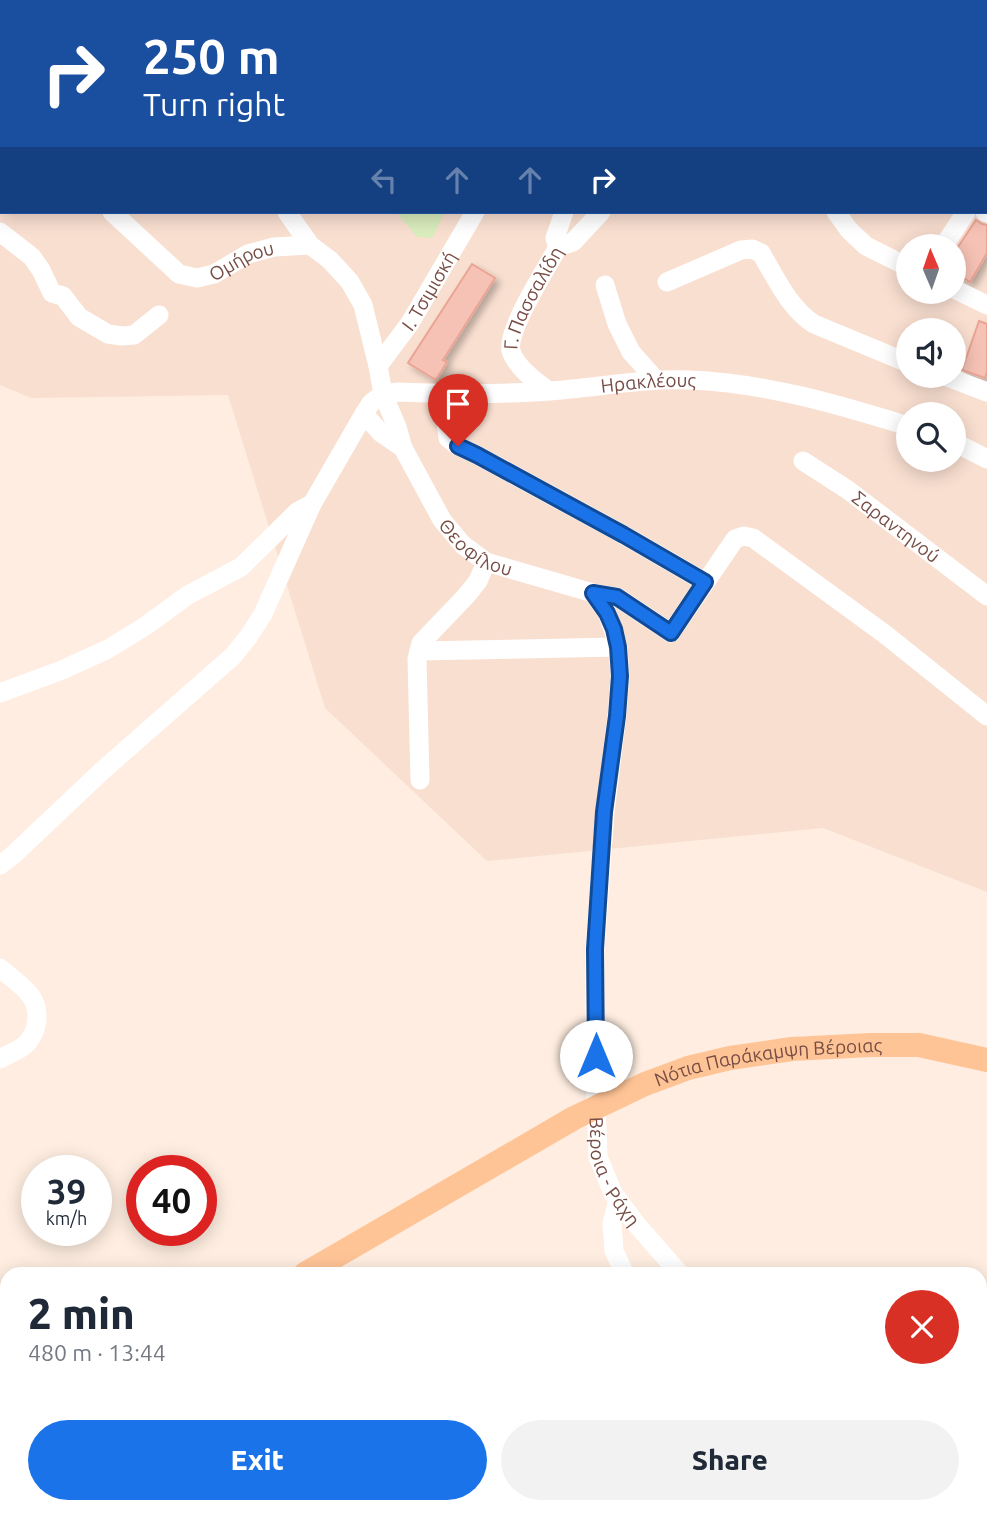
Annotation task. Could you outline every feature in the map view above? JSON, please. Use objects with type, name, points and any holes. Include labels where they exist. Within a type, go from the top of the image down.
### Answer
[{"type":"main road","name":"Νότια Παράκαμψη Βέροιας","points":[[317,1267],[574,1118],[645,1084],[688,1068],[730,1058],[792,1049],[871,1045],[919,1045],[987,1060]]},
{"type":"street","name":"Ομήρου","points":[[114,214],[179,274],[197,278],[214,274],[248,254],[274,247],[310,245]]},
{"type":"street","name":"Θεοφίλου","points":[[288,214],[310,245],[330,260],[350,282],[363,305],[383,394],[403,448],[442,520],[463,545],[486,562],[593,593],[617,597],[671,633],[705,582]]},
{"type":"street","name":"Ι. Τσιμισκή","points":[[378,366],[410,323],[474,214]]},
{"type":"street","points":[[558,247],[555,237],[563,214]]},
{"type":"street","name":"Γ. Πασσαλίδη","points":[[549,391],[523,371],[511,351],[514,328],[558,247],[573,242],[599,214]]},
{"type":"street","points":[[837,214],[866,246],[896,261]]},
{"type":"street","points":[[952,234],[965,214]]},
{"type":"street","points":[[0,232],[32,257],[52,293],[63,296],[79,317],[108,334],[122,337],[134,335],[159,315]]},
{"type":"street","points":[[667,282],[741,250],[752,249],[761,253],[803,318],[896,358]]},
{"type":"street","points":[[605,285],[617,324],[631,352],[656,380]]},
{"type":"street","points":[[966,295],[987,305]]},
{"type":"street","name":"Ηρακλέους","points":[[383,394],[500,394],[656,380],[690,380],[745,385],[808,397],[896,423]]},
{"type":"street","points":[[966,384],[987,392]]},
{"type":"street","points":[[0,865],[233,656],[263,614],[312,504],[371,403],[383,394]]},
{"type":"street","points":[[450,394],[446,423],[448,438],[458,446],[624,535],[705,582],[735,539],[744,536],[753,538],[886,635],[987,716]]},
{"type":"street","name":"Θεοφίλου","points":[[364,414],[381,433],[403,448]]},
{"type":"street","points":[[966,448],[987,459]]},
{"type":"street","name":"Σαραντηνού","points":[[803,461],[848,491],[987,596]]},
{"type":"street","points":[[0,693],[108,649],[188,595],[241,566],[297,512],[312,504]]},
{"type":"street","points":[[420,780],[419,651],[422,643],[478,581],[486,562]]},
{"type":"street","name":"Βέροια - Ράχη","points":[[593,593],[614,629],[620,676],[604,812],[595,949],[598,1157],[613,1193],[674,1267]]},
{"type":"street","points":[[419,651],[618,647]]},
{"type":"street","points":[[0,968],[28,991],[36,1002],[37,1019],[35,1031],[26,1044],[0,1059]]},
{"type":"street","points":[[618,1200],[612,1224],[614,1251],[622,1267]]},
{"type":"shaded area","points":[[0,214],[987,214],[987,892],[823,828],[487,861],[325,708],[228,395],[31,398],[0,385]]},
{"type":"green space","points":[[398,214],[444,214],[432,238],[417,237]]},
{"type":"building","points":[[976,220],[987,225],[987,253],[970,282],[966,280],[966,235]]},
{"type":"building","points":[[472,264],[495,278],[443,360],[447,362],[436,380],[408,363]]},
{"type":"building","points":[[979,321],[987,324],[985,378],[966,371],[966,358]]},
{"type":"route","points":[[458,446],[624,535],[705,582],[671,633],[617,597],[593,593],[614,629],[620,676],[604,812],[595,949],[596,1056]]}]
